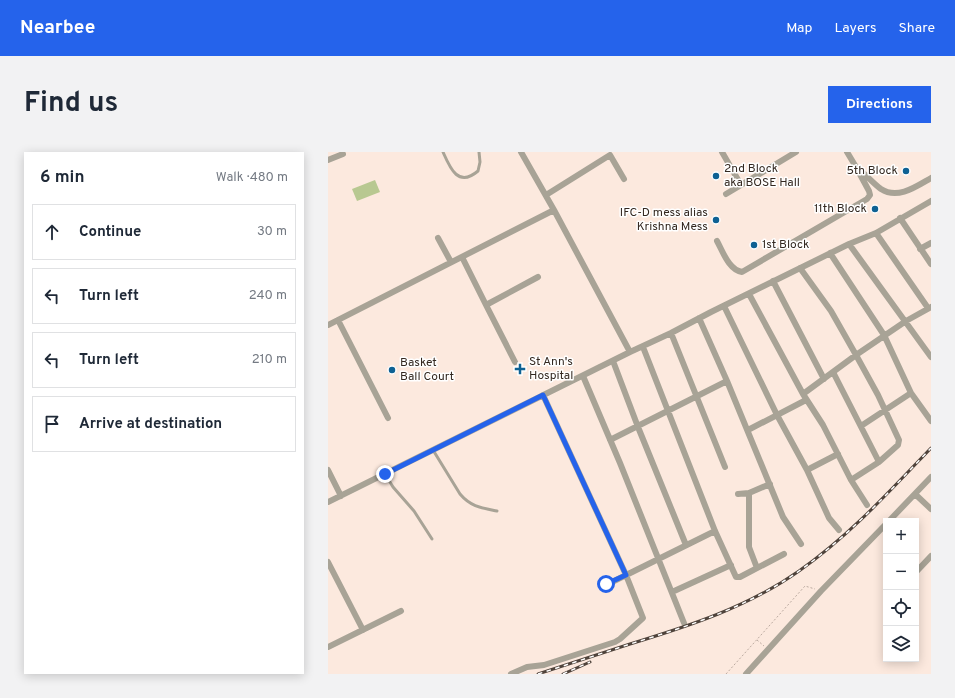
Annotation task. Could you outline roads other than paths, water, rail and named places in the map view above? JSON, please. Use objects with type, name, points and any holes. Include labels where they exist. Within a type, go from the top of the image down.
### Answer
[{"type":"street","points":[[521,152],[546,195],[630,352]]},
{"type":"street","points":[[722,152],[741,185]]},
{"type":"street","points":[[726,194],[796,152]]},
{"type":"street","points":[[716,241],[732,268],[736,271],[742,272],[867,199],[870,195],[869,191],[847,152]]},
{"type":"street","points":[[328,160],[343,154]]},
{"type":"street","points":[[546,195],[610,155],[624,179]]},
{"type":"street","points":[[856,167],[883,190],[893,193],[900,193],[913,189],[931,178]]},
{"type":"street","points":[[328,502],[830,253],[876,233],[931,201]]},
{"type":"street","points":[[328,325],[554,210]]},
{"type":"street","points":[[900,218],[931,264]]},
{"type":"street","points":[[748,430],[777,415],[804,397],[824,378],[884,335],[930,308],[876,233]]},
{"type":"street","points":[[438,238],[451,262]]},
{"type":"street","points":[[920,249],[931,243]]},
{"type":"street","points":[[849,244],[931,357]]},
{"type":"street","points":[[830,253],[884,335],[912,393],[931,421]]},
{"type":"street","points":[[462,257],[516,362]]},
{"type":"street","points":[[800,268],[831,311],[856,355],[878,395],[899,443],[879,462],[851,480]]},
{"type":"street","points":[[486,304],[538,277]]},
{"type":"street","points":[[773,281],[824,378]]},
{"type":"street","points":[[749,294],[804,397],[823,425],[851,480],[867,505]]},
{"type":"street","points":[[724,306],[777,415],[807,470],[829,518],[839,530]]},
{"type":"street","points":[[699,318],[748,430],[786,523],[801,544]]},
{"type":"street","points":[[338,320],[388,418]]},
{"type":"street","points":[[671,333],[725,467]]},
{"type":"street","points":[[643,347],[716,531],[736,577],[738,578],[784,554]]},
{"type":"street","points":[[613,361],[686,545]]},
{"type":"street","points":[[833,372],[879,462]]},
{"type":"street","points":[[583,376],[684,624]]},
{"type":"street","points":[[610,440],[727,381]]},
{"type":"street","points":[[861,426],[912,393]]},
{"type":"street","points":[[511,674],[527,668],[544,665],[620,639],[643,618],[626,575],[543,395]]},
{"type":"street","points":[[807,470],[838,454]]},
{"type":"street","points":[[328,470],[341,496]]},
{"type":"street","points":[[892,518],[931,477]]},
{"type":"street","points":[[738,494],[749,493],[770,484]]},
{"type":"street","points":[[749,493],[749,547],[757,568]]},
{"type":"street","points":[[915,494],[931,509]]},
{"type":"street","points":[[746,674],[821,591],[883,527]]},
{"type":"street","points":[[606,584],[716,531]]},
{"type":"street","points":[[919,569],[931,556]]},
{"type":"street","points":[[328,562],[363,630]]},
{"type":"street","points":[[672,592],[731,565]]},
{"type":"street","points":[[328,647],[401,610]]},
{"type":"lane","points":[[443,152],[450,168],[456,176],[462,177],[469,176],[478,171],[480,162],[479,152]]},
{"type":"lane","points":[[433,450],[465,500],[474,506],[497,511]]},
{"type":"lane","points":[[385,474],[393,487],[414,511],[432,539]]},
{"type":"railway","points":[[538,674],[674,630],[718,614],[780,584],[799,571],[852,528],[931,448]]},
{"type":"railway","points":[[563,674],[590,662]]},
{"type":"place","name":"5th Block","points":[[906,171]]},
{"type":"place","name":"2nd Block aka BOSE Hall","points":[[716,176]]},
{"type":"place","name":"11th Block","points":[[875,209]]},
{"type":"place","name":"IFC-D mess alias Krishna Mess","points":[[716,220]]},
{"type":"place","name":"1st Block","points":[[754,245]]},
{"type":"place","name":"St Ann's Hospital","points":[[520,369]]},
{"type":"place","name":"Basket Ball Court","points":[[392,370]]}]
